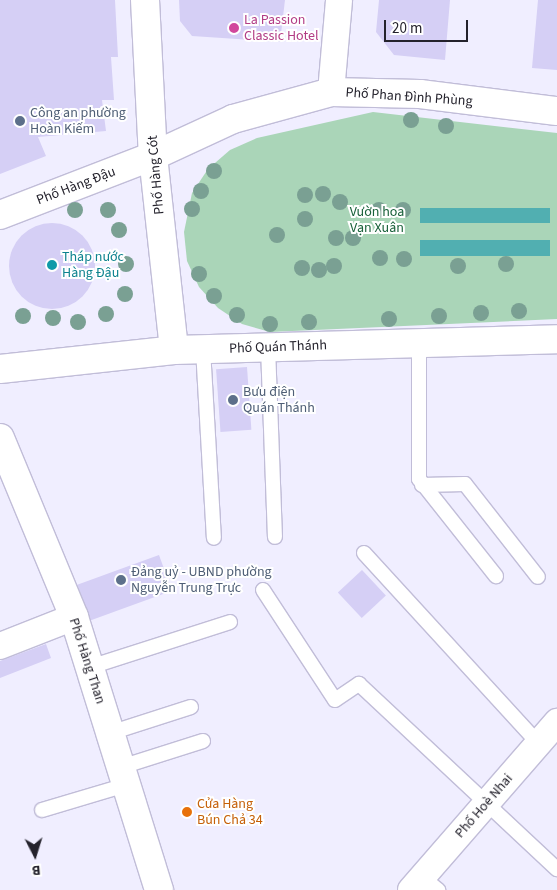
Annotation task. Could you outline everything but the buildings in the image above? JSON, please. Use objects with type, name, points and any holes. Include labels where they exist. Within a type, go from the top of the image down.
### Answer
[{"type":"main road","name":"Phố Hàng Cót","points":[[145,0],[153,156],[174,350]]},
{"type":"main road","name":"Phố Phan Đình Phùng","points":[[153,156],[233,119],[332,92],[420,94],[557,111]]},
{"type":"main road","name":"Phố Hàng Đậu","points":[[0,215],[153,156]]},
{"type":"main road","name":"Phố Quán Thánh","points":[[0,369],[174,350],[557,339]]},
{"type":"main road","name":"Phố Hàng Than","points":[[0,438],[74,618],[159,890]]},
{"type":"street","points":[[332,92],[339,0]]},
{"type":"street","points":[[0,646],[74,618]]},
{"type":"street","name":"Phố Hoè Nhai","points":[[424,886],[486,803],[557,722]]},
{"type":"lane","points":[[419,343],[422,485],[496,576]]},
{"type":"lane","points":[[268,347],[275,537]]},
{"type":"lane","points":[[204,349],[214,538]]},
{"type":"lane","points":[[422,485],[465,484],[538,577]]},
{"type":"lane","points":[[364,553],[538,743]]},
{"type":"lane","points":[[263,590],[335,700],[359,684],[557,869]]},
{"type":"lane","points":[[90,667],[230,622]]},
{"type":"lane","points":[[110,733],[190,706]]},
{"type":"lane","points":[[42,810],[203,741]]},
{"type":"green space","name":"Vườn hoa Vạn Xuân","points":[[373,112],[557,133],[557,319],[270,332],[242,324],[218,308],[199,287],[187,261],[184,232],[192,193],[208,169],[230,150],[257,138]]},
{"type":"shaded area","points":[[420,208],[550,208],[550,223],[420,223]]},
{"type":"shaded area","points":[[420,240],[550,240],[550,256],[420,256]]},
{"type":"place","name":"La Passion Classic Hotel","points":[[234,28]]},
{"type":"place","name":"Công an phường Hoàn Kiếm","points":[[20,121]]},
{"type":"place","name":"Tháp nước Hàng Đậu","points":[[52,265]]},
{"type":"place","name":"Bưu điện Quán Thánh","points":[[233,400]]},
{"type":"place","name":"Đảng uỷ - UBND phường Nguyễn Trung Trực","points":[[121,580]]},
{"type":"place","name":"Cửa Hàng Bún Chả 34","points":[[187,812]]}]
